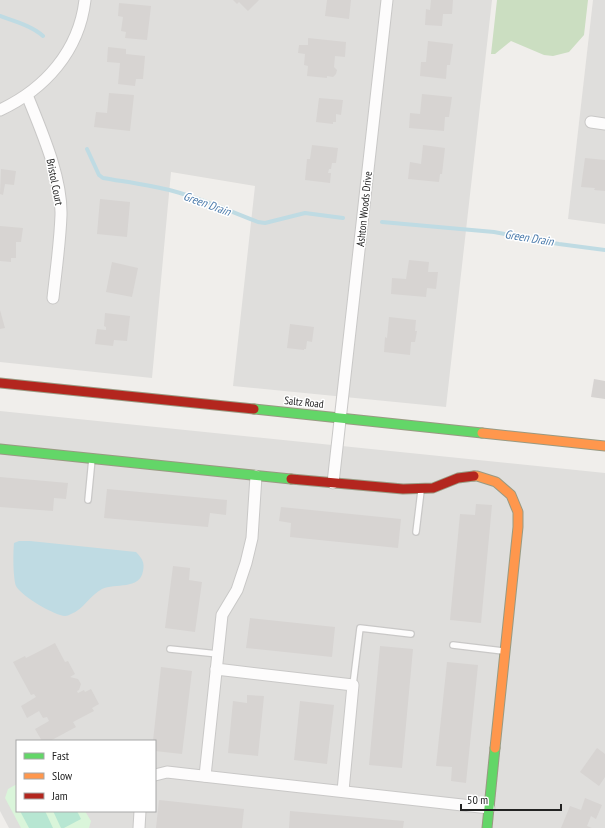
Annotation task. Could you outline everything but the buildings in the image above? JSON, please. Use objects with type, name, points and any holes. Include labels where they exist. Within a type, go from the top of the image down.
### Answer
[{"type":"street","points":[[0,110],[27,95],[44,81],[65,57],[79,29],[85,0]]},
{"type":"street","name":"Ashton Woods Drive","points":[[333,483],[387,0]]},
{"type":"street","name":"Bristol Court","points":[[27,95],[49,152],[59,195],[61,214],[53,298]]},
{"type":"street","points":[[591,122],[605,124]]},
{"type":"street","name":"Saltz Road","points":[[0,383],[605,446]]},
{"type":"street","points":[[0,449],[256,476],[403,489],[433,488],[458,478],[477,476],[496,482],[511,495],[518,512],[518,527],[487,828]]},
{"type":"street","points":[[205,776],[222,615],[237,590],[246,563],[252,538],[256,476]]},
{"type":"street","points":[[216,670],[353,685],[343,792]]},
{"type":"street","points":[[156,775],[167,772],[489,808]]},
{"type":"street","points":[[139,828],[140,812]]},
{"type":"lane","points":[[88,500],[92,459]]},
{"type":"lane","points":[[416,532],[422,488]]},
{"type":"lane","points":[[353,685],[360,628],[411,634]]},
{"type":"lane","points":[[453,645],[506,651]]},
{"type":"lane","points":[[170,649],[218,654]]},
{"type":"shaded area","points":[[0,0],[492,0],[446,407],[233,386],[255,186],[171,172],[152,378],[0,362]]},
{"type":"shaded area","points":[[593,0],[605,0],[605,224],[568,219]]},
{"type":"shaded area","points":[[0,411],[605,473],[605,828],[9,828],[0,811]]},
{"type":"green space","points":[[497,0],[588,0],[584,35],[569,52],[553,56],[544,55],[511,41],[495,54],[491,54]]},
{"type":"green space","points":[[16,785],[16,812],[86,812],[91,821],[89,828],[21,828],[5,798],[8,789]]},
{"type":"green space","points":[[21,812],[45,812],[53,828],[29,828]]},
{"type":"green space","points":[[53,812],[78,812],[81,819],[64,828],[61,828]]},
{"type":"water","points":[[19,541],[136,552],[140,556],[144,566],[143,571],[141,577],[137,581],[126,585],[102,589],[75,612],[66,616],[60,615],[46,609],[24,594],[16,586],[13,559],[14,543]]},
{"type":"waterway","name":"Green Drain","points":[[0,16],[39,32],[43,36]]},
{"type":"waterway","name":"Green Drain","points":[[87,149],[99,175],[103,178],[147,185],[184,194],[258,222],[265,223],[305,213],[343,218]]},
{"type":"waterway","name":"Green Drain","points":[[382,222],[494,232],[559,244],[605,250]]},
{"type":"traffic: fast","points":[[254,409],[482,433]]},
{"type":"traffic: fast","points":[[0,449],[291,479]]},
{"type":"traffic: fast","points":[[487,828],[495,748]]},
{"type":"traffic: slow","points":[[482,433],[605,446]]},
{"type":"traffic: slow","points":[[474,476],[496,482],[511,495],[518,512],[518,527],[495,748]]},
{"type":"traffic: jam","points":[[0,383],[254,409]]},
{"type":"traffic: jam","points":[[291,479],[403,489],[433,488],[458,478],[474,476]]}]
